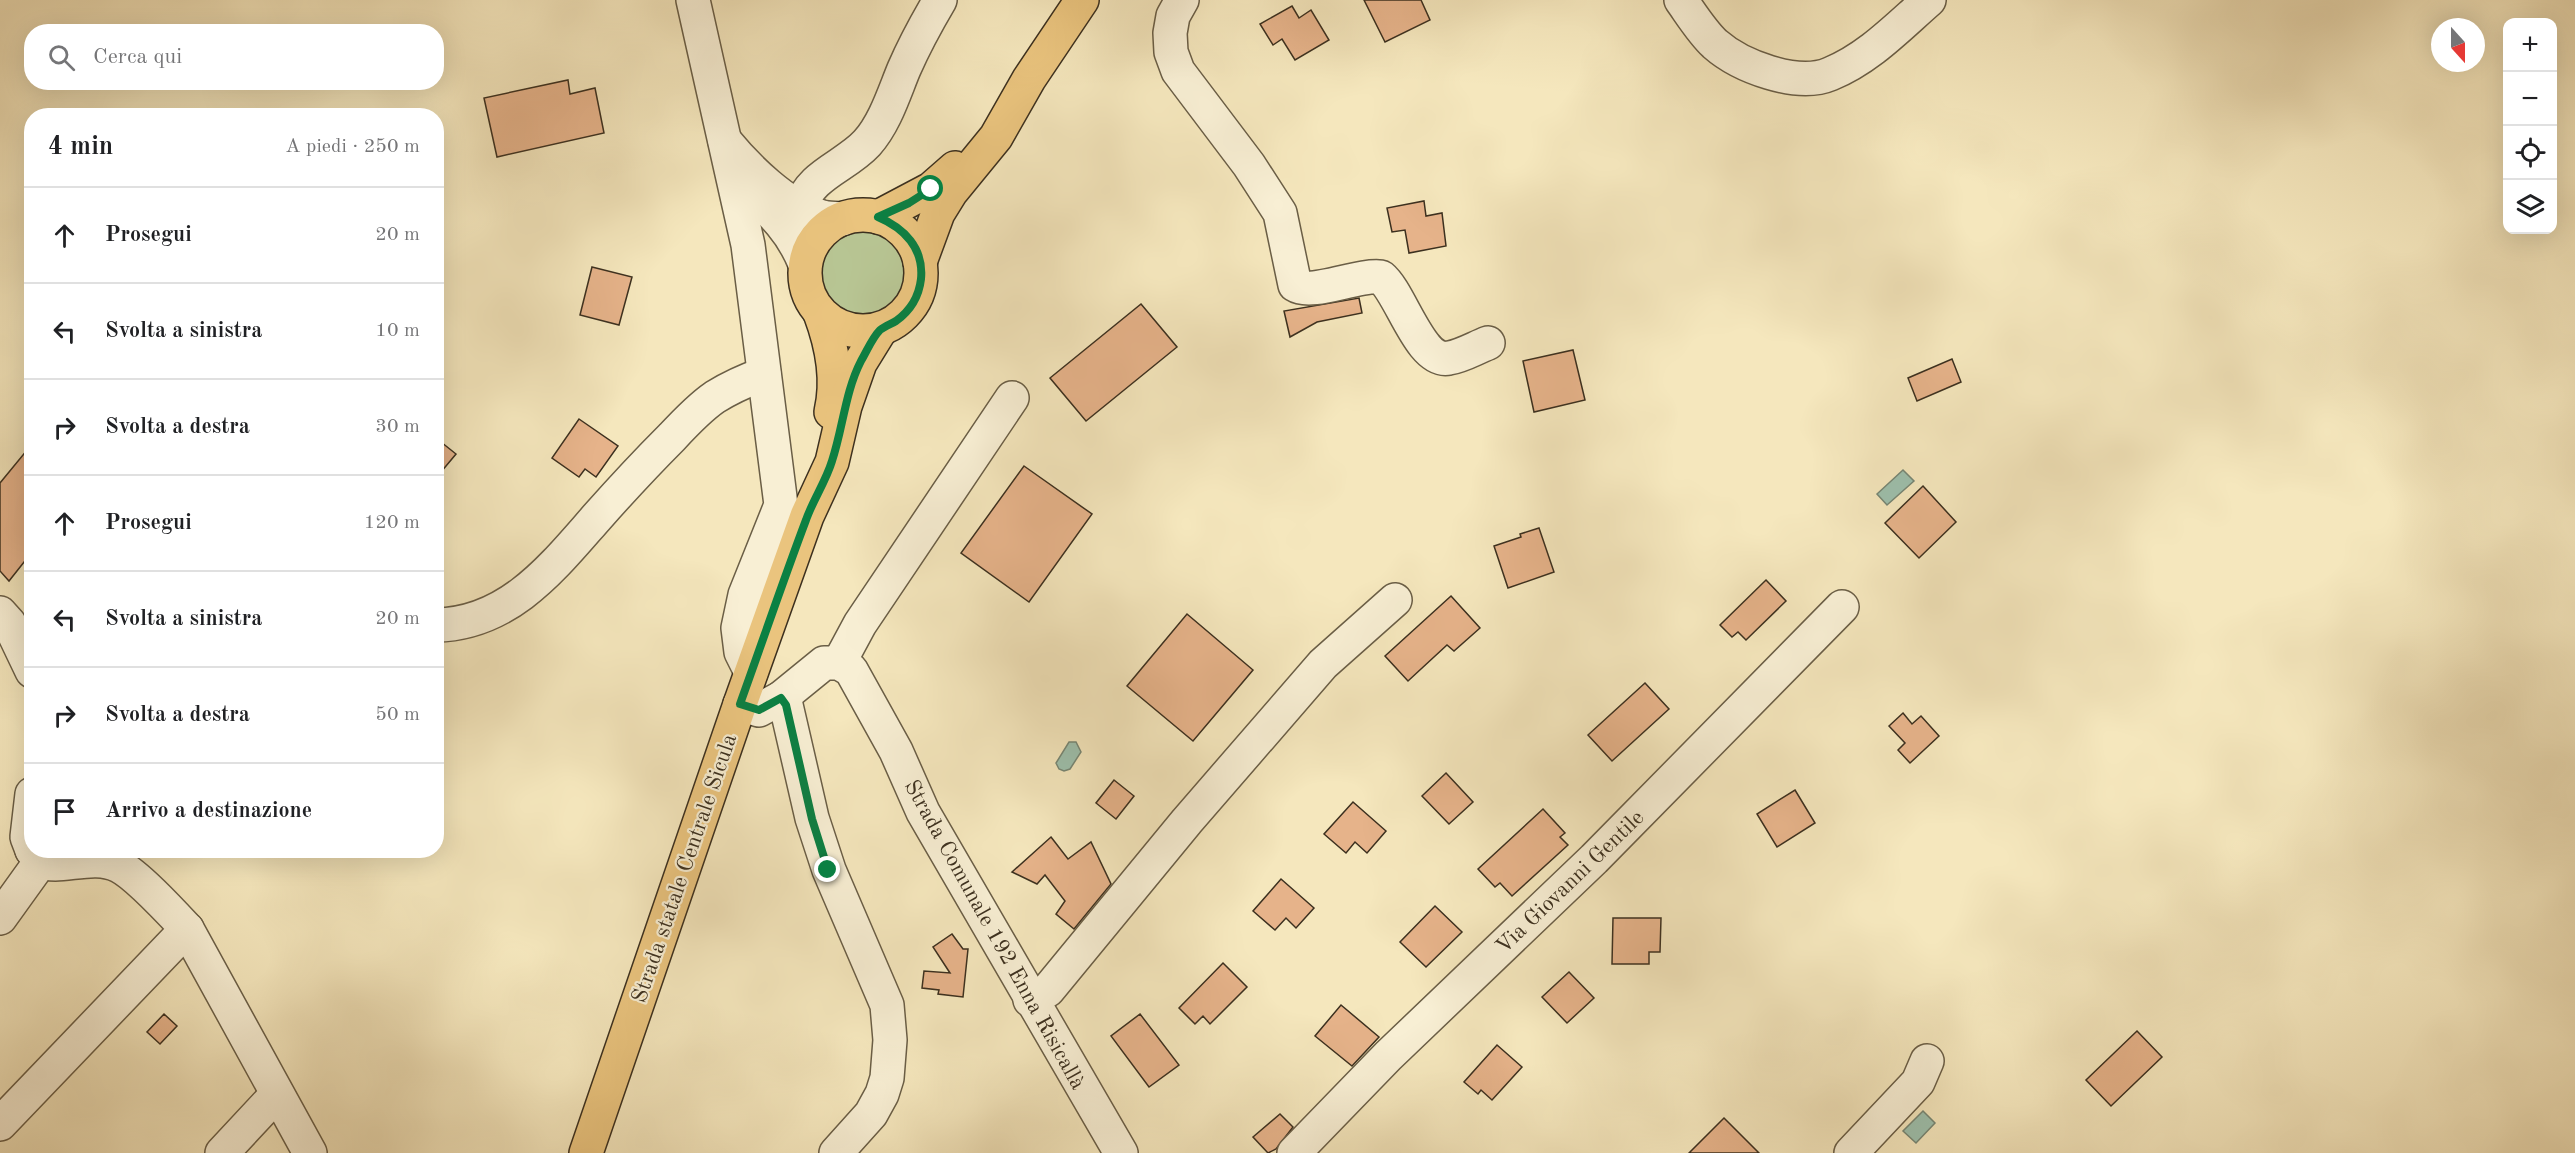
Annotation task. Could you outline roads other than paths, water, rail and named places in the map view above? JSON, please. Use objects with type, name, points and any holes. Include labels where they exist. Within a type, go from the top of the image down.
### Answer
[{"type":"main road","points":[[920,262],[938,213],[951,192],[996,137],[1029,79],[1082,0]]},
{"type":"main road","points":[[878,217],[909,203],[931,189],[955,168],[1029,79]]},
{"type":"main road","points":[[860,215],[878,217],[893,223],[906,233],[915,246],[920,262],[921,279],[917,295],[909,310],[896,321],[881,329],[865,332],[848,330],[833,324],[820,313],[810,299],[805,282],[805,264],[814,242],[831,224],[860,215]]},
{"type":"main road","name":"Strada statale Centrale Sicula","points":[[807,516],[833,402],[834,370],[830,340],[820,313]]},
{"type":"main road","name":"Strada statale Centrale Sicula","points":[[586,1153],[751,672],[807,516],[832,462],[845,406],[860,363],[881,329]]},
{"type":"street","points":[[693,0],[724,140],[765,206],[785,227],[799,249],[805,264]]},
{"type":"street","points":[[800,208],[804,194],[816,180],[848,160],[869,141],[883,118],[905,66],[940,0]]},
{"type":"street","points":[[1182,0],[1171,25],[1171,52],[1178,71],[1249,165],[1280,213],[1295,285],[1307,289],[1369,275],[1381,277],[1396,294],[1419,339],[1437,357],[1447,359],[1488,343]]},
{"type":"street","points":[[1681,0],[1714,43],[1737,60],[1761,70],[1807,77],[1828,75],[1874,49],[1929,0]]},
{"type":"street","points":[[748,180],[820,165],[869,141]]},
{"type":"street","points":[[748,180],[820,217],[842,219]]},
{"type":"street","points":[[748,180],[747,244],[782,505],[745,595],[738,628],[741,652],[751,672]]},
{"type":"street","points":[[444,624],[481,617],[516,600],[542,579],[631,479],[692,417],[713,398],[738,383],[764,374]]},
{"type":"street","points":[[740,704],[759,710],[781,698],[824,663],[839,663],[860,624],[1012,398]]},
{"type":"street","points":[[1030,1000],[1048,990],[1187,821],[1323,664],[1395,600]]},
{"type":"street","name":"Via Giovanni Gentile","points":[[1294,1153],[1388,1056],[1594,859],[1842,607]]},
{"type":"street","points":[[0,613],[9,623],[24,654]]},
{"type":"street","name":"Strada Comunale 192 Enna Risicallà","points":[[839,663],[851,670],[896,751],[923,812],[1030,1000],[1121,1153]]},
{"type":"street","points":[[781,698],[786,705],[812,819],[828,870],[878,979],[887,1005],[890,1040],[887,1078],[882,1094],[871,1114],[836,1153]]},
{"type":"street","points":[[0,918],[33,858]]},
{"type":"street","points":[[47,858],[62,863],[87,859],[107,861],[120,866],[187,929],[310,1153]]},
{"type":"street","points":[[0,1124],[187,929]]},
{"type":"street","points":[[1851,1153],[1918,1082],[1927,1061]]},
{"type":"street","points":[[222,1153],[277,1094]]}]
